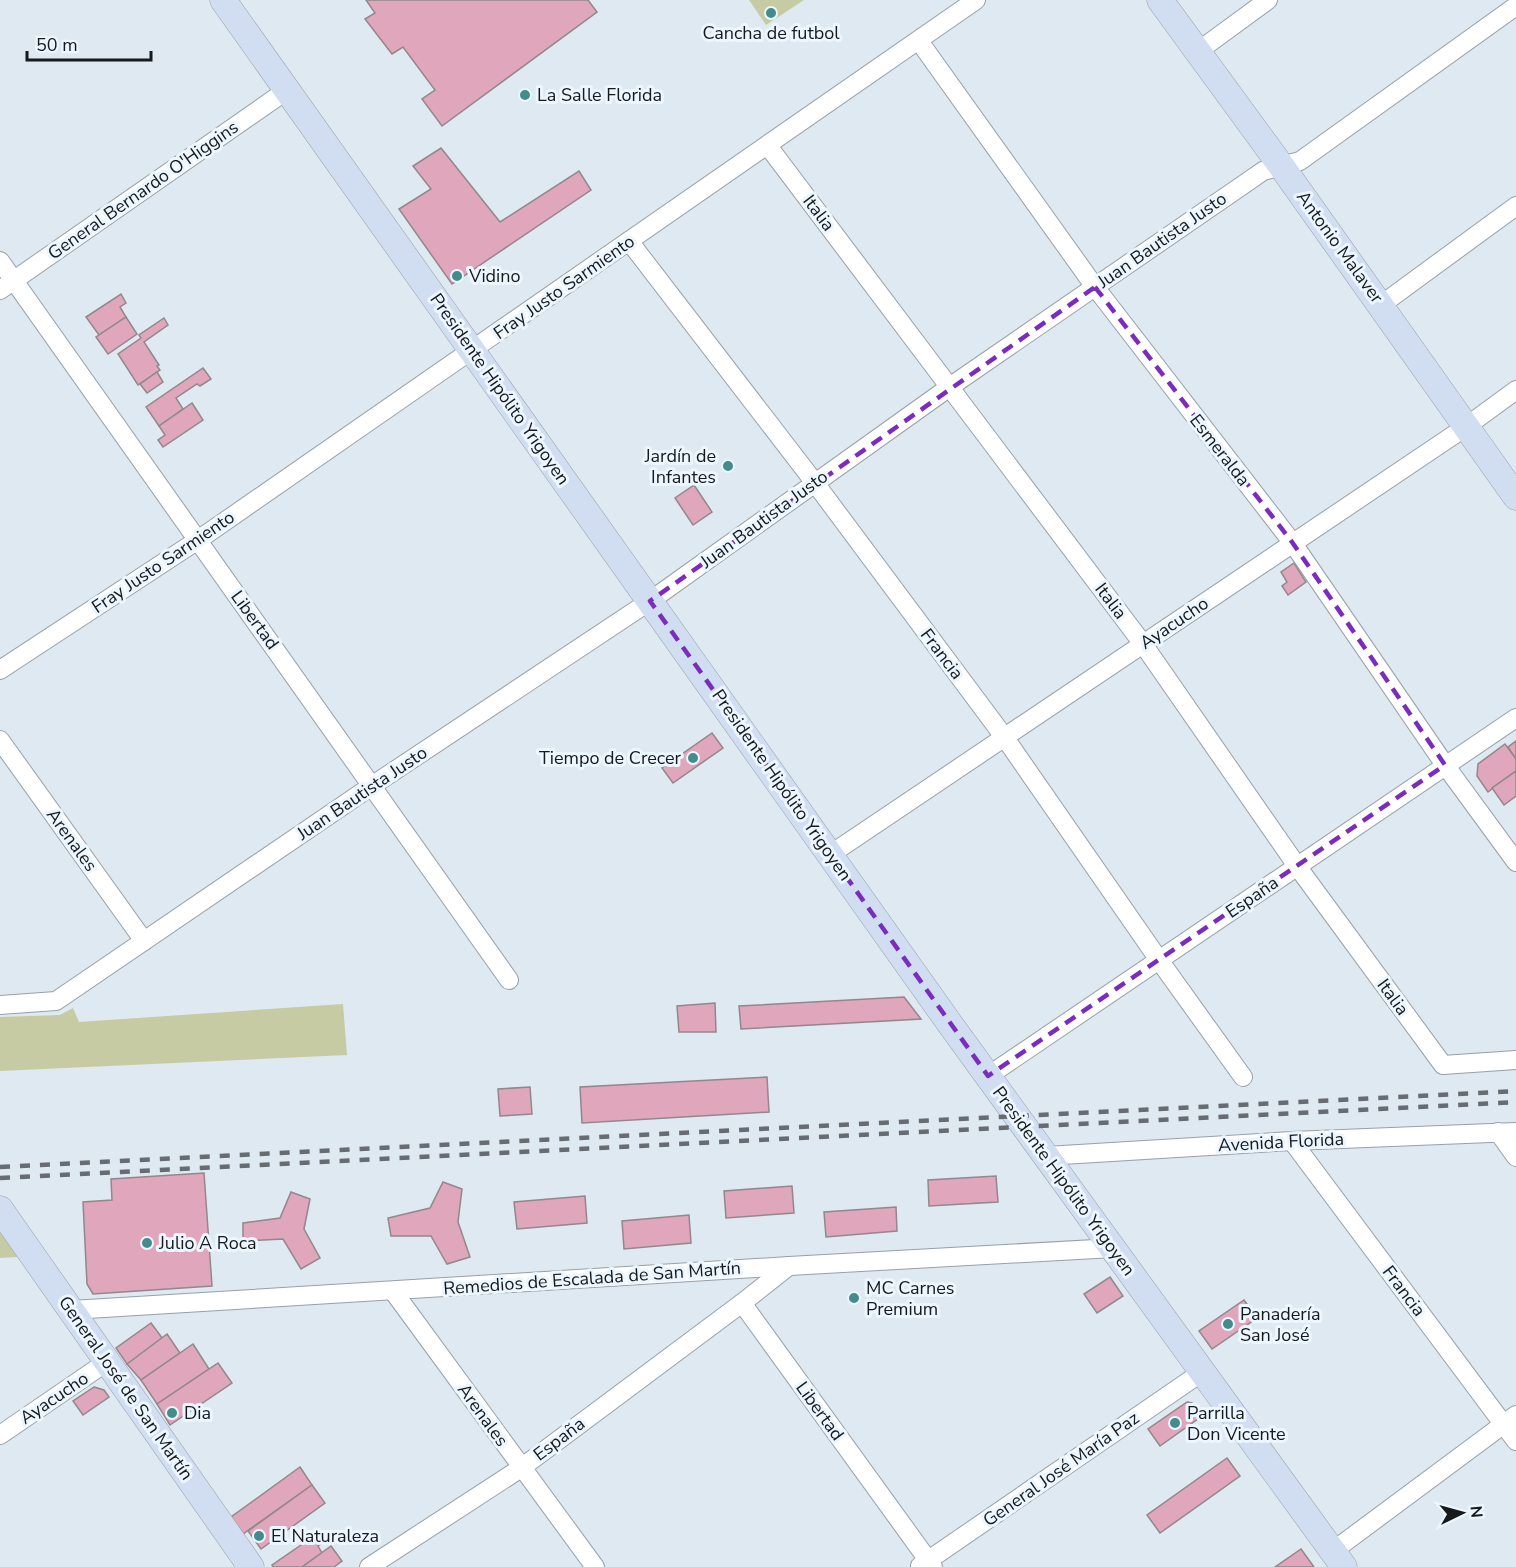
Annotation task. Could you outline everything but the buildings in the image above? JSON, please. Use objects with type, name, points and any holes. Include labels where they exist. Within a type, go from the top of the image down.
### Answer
[{"type":"street","name":"Presidente Hipólito Yrigoyen","points":[[223,0],[988,1076],[1338,1559]]},
{"type":"street","name":"Fray Justo Sarmiento","points":[[0,670],[198,540],[976,0]]},
{"type":"street","name":"Antonio Malaver","points":[[1160,0],[1381,305],[1516,497]]},
{"type":"street","points":[[1197,52],[1268,0]]},
{"type":"street","name":"Juan Bautista Justo","points":[[0,1005],[56,1001],[373,785],[650,601],[951,386],[1263,171],[1300,161],[1516,6]]},
{"type":"street","name":"Esmeralda","points":[[919,41],[1095,286],[1292,542],[1445,765],[1516,862]]},
{"type":"street","name":"General Bernardo O'Higgins","points":[[7,285],[287,90]]},
{"type":"street","name":"Italia","points":[[768,146],[951,386],[1143,644],[1297,866],[1443,1065],[1516,1060]]},
{"type":"street","points":[[1381,305],[1516,206]]},
{"type":"street","name":"Francia","points":[[629,241],[815,483],[1005,738],[1242,1077]]},
{"type":"street","name":"Libertad","points":[[0,261],[7,285],[198,540],[509,980]]},
{"type":"street","name":"Ayacucho","points":[[831,854],[1467,426],[1516,390]]},
{"type":"street","name":"España","points":[[988,1076],[1516,718]]},
{"type":"street","name":"Arenales","points":[[0,740],[144,941]]},
{"type":"street","points":[[1507,1132],[1516,1157]]},
{"type":"street","name":"Avenida Florida","points":[[1046,1156],[1292,1141],[1507,1132]]},
{"type":"street","name":"Francia","points":[[1292,1141],[1510,1419],[1516,1442]]},
{"type":"street","name":"General José de San Martín","points":[[0,1209],[251,1567]]},
{"type":"street","name":"Remedios de Escalada de San Martín","points":[[71,1310],[1113,1248]]},
{"type":"street","points":[[742,1303],[789,1266]]},
{"type":"street","name":"Arenales","points":[[393,1291],[520,1468],[595,1567]]},
{"type":"street","name":"Libertad","points":[[742,1303],[926,1565]]},
{"type":"street","name":"España","points":[[369,1567],[520,1468],[742,1303]]},
{"type":"street","name":"Ayacucho","points":[[0,1435],[108,1361]]},
{"type":"street","name":"General José María Paz","points":[[926,1565],[1203,1372]]},
{"type":"street","points":[[1338,1559],[1510,1419]]},
{"type":"highlighted area","points":[[1095,287],[1292,542],[1445,765],[988,1076],[650,601]]},
{"type":"green space","name":"Cancha de futbol","points":[[749,0],[804,0],[766,25]]},
{"type":"green space","points":[[343,1004],[347,1055],[0,1071],[0,1017],[60,1015],[73,1008],[79,1022]]},
{"type":"green space","points":[[0,1209],[34,1256],[0,1258]]},
{"type":"railway","points":[[0,1167],[1516,1091]]},
{"type":"railway","points":[[0,1178],[1516,1102]]},
{"type":"place","name":"Cancha de futbol","points":[[771,13]]},
{"type":"place","name":"La Salle Florida","points":[[525,95]]},
{"type":"place","name":"Vidino","points":[[457,276]]},
{"type":"place","name":"Jardín de Infantes","points":[[728,466]]},
{"type":"place","name":"Tiempo de Crecer","points":[[693,758]]},
{"type":"place","name":"Julio A Roca","points":[[147,1243]]},
{"type":"place","name":"MC Carnes Premium","points":[[854,1298]]},
{"type":"place","name":"Panadería San José","points":[[1228,1324]]},
{"type":"place","name":"Dia","points":[[172,1413]]},
{"type":"place","name":"Parrilla Don Vicente","points":[[1175,1423]]},
{"type":"place","name":"El Naturaleza","points":[[259,1536]]}]
